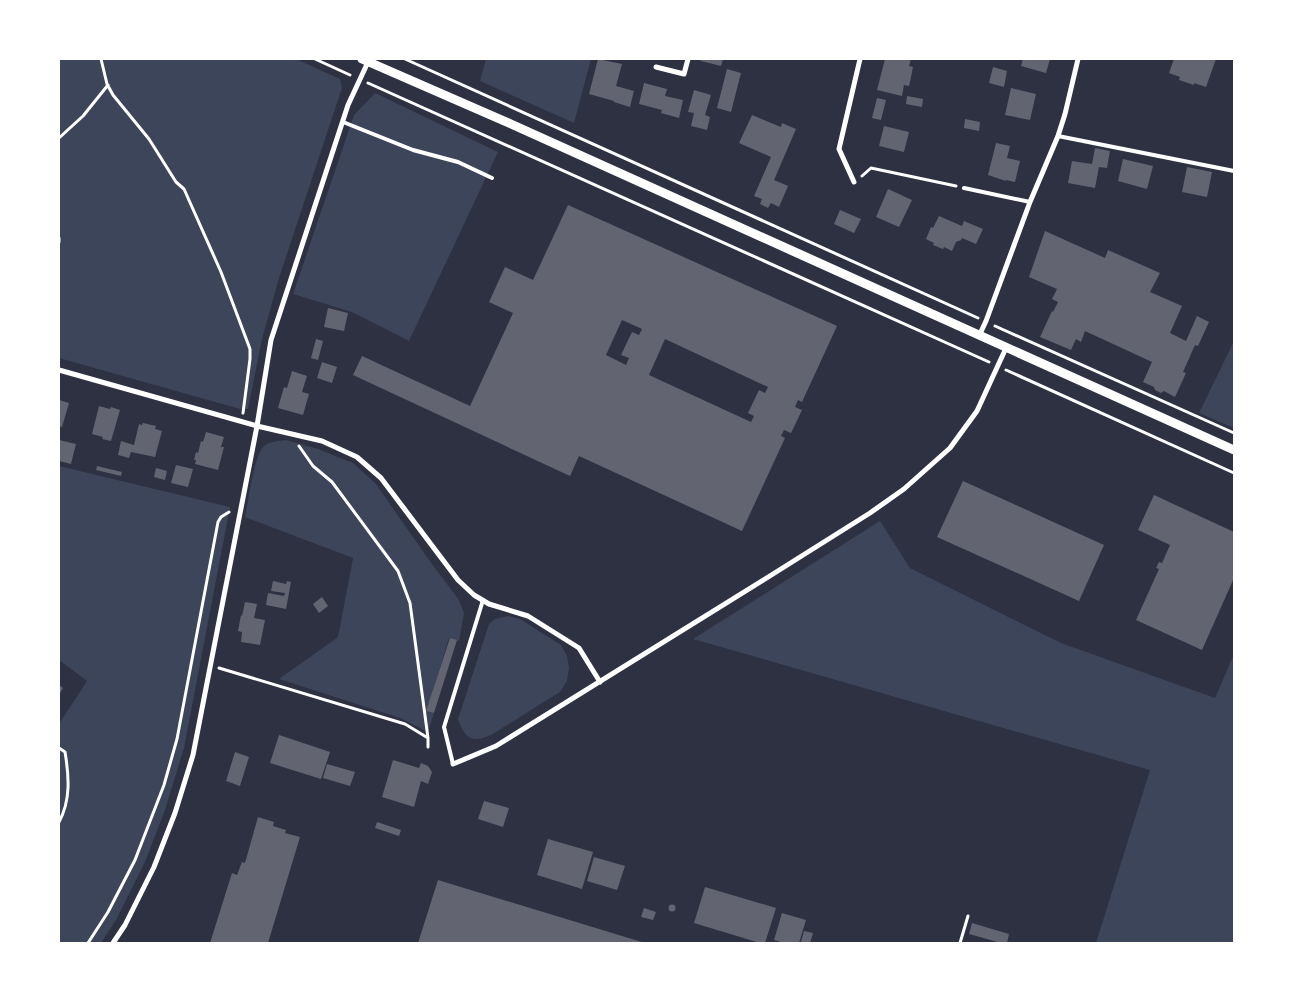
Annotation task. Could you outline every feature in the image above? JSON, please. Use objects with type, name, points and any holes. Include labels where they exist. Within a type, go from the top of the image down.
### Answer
[{"type":"street","points":[[656,67],[684,74],[688,59]]},
{"type":"street","points":[[854,182],[839,149],[860,59]]},
{"type":"street","points":[[979,336],[986,322],[1030,202],[1058,136],[1078,59]]},
{"type":"street","points":[[113,943],[125,925],[154,868],[175,813],[193,755],[257,426],[271,340],[348,105],[360,80],[365,60],[1234,450]]},
{"type":"street","points":[[453,764],[496,746],[870,513],[904,489],[956,441],[978,410],[1006,348]]},
{"type":"street","points":[[59,370],[257,426],[322,441],[356,457],[381,478],[458,580],[474,595],[489,604],[528,616],[579,648],[600,682]]},
{"type":"lane","points":[[343,122],[412,150],[463,164],[492,178]]},
{"type":"lane","points":[[1058,136],[1234,171]]},
{"type":"lane","points":[[964,188],[1030,202]]},
{"type":"lane","points":[[453,764],[444,727],[483,600]]},
{"type":"path","points":[[101,59],[108,86],[113,95],[149,139],[176,182],[184,189],[221,272],[250,350],[242,421]]},
{"type":"path","points":[[315,59],[972,354]]},
{"type":"path","points":[[405,59],[1234,433]]},
{"type":"path","points":[[59,138],[83,116],[108,86]]},
{"type":"path","points":[[854,182],[871,168],[964,188]]},
{"type":"path","points":[[1018,376],[1234,473]]},
{"type":"path","points":[[290,433],[313,466],[332,482],[398,571],[410,602],[428,747]]},
{"type":"path","points":[[88,943],[108,912],[135,860],[164,785],[177,739],[218,522],[228,512],[240,511]]},
{"type":"path","points":[[210,666],[405,724],[428,738]]},
{"type":"path","points":[[59,748],[65,752],[68,782],[68,799],[64,814],[59,822]]},
{"type":"path","points":[[960,943],[968,916]]},
{"type":"shaded area","points":[[59,59],[296,59],[340,79],[342,88],[279,278],[262,339],[248,409],[240,409],[59,358]]},
{"type":"shaded area","points":[[486,59],[591,59],[574,123],[480,81]]},
{"type":"shaded area","points":[[375,93],[498,152],[409,341],[352,312],[293,294],[354,115]]},
{"type":"shaded area","points":[[1234,341],[1234,428],[1199,413]]},
{"type":"shaded area","points":[[286,440],[318,449],[353,463],[376,484],[459,600],[464,613],[459,641],[449,638],[427,711],[434,713],[428,732],[400,718],[279,679],[338,637],[353,558],[245,517],[254,468],[260,451],[269,443]]},
{"type":"shaded area","points":[[59,466],[230,507],[184,748],[165,810],[145,862],[116,920],[101,943],[59,943],[59,724],[87,681],[59,660]]},
{"type":"shaded area","points":[[880,521],[910,568],[1061,643],[1215,698],[1234,654],[1234,943],[1096,943],[1150,770],[693,639]]},
{"type":"shaded area","points":[[508,616],[520,619],[561,645],[567,656],[569,668],[567,681],[560,692],[491,735],[478,739],[470,738],[463,731],[458,719],[489,624],[495,619]]},
{"type":"building","points":[[598,59],[622,64],[616,86],[634,91],[630,107],[589,94]]},
{"type":"building","points":[[701,59],[723,59],[721,66],[701,61]]},
{"type":"building","points":[[885,59],[911,59],[909,66],[913,67],[909,86],[904,85],[902,96],[877,90]]},
{"type":"building","points":[[1023,59],[1050,59],[1046,73],[1021,66]]},
{"type":"building","points":[[1174,59],[1216,59],[1206,87],[1179,80],[1180,77],[1169,73]]},
{"type":"building","points":[[993,67],[1007,71],[1004,87],[989,83]]},
{"type":"building","points":[[727,69],[741,73],[731,112],[717,108]]},
{"type":"building","points":[[644,83],[667,89],[665,96],[683,100],[679,118],[661,113],[662,110],[639,104]]},
{"type":"building","points":[[1011,88],[1036,94],[1030,120],[1005,115]]},
{"type":"building","points":[[694,90],[711,95],[705,115],[710,117],[707,130],[691,126],[694,113],[688,112]]},
{"type":"building","points":[[907,96],[923,99],[922,107],[906,104]]},
{"type":"building","points":[[877,98],[886,100],[881,120],[872,118]]},
{"type":"building","points":[[752,115],[781,127],[782,123],[796,129],[774,180],[788,186],[779,207],[771,203],[768,208],[760,204],[762,199],[754,196],[771,157],[739,143]]},
{"type":"building","points":[[965,119],[980,122],[979,131],[964,128]]},
{"type":"building","points":[[884,126],[909,132],[904,152],[879,146]]},
{"type":"building","points":[[996,143],[1010,146],[1007,158],[1020,161],[1015,182],[988,175]]},
{"type":"building","points":[[1095,148],[1110,151],[1107,168],[1099,167],[1095,188],[1068,183],[1072,161],[1092,164]]},
{"type":"building","points":[[1123,159],[1153,166],[1147,189],[1118,181]]},
{"type":"building","points":[[1187,167],[1212,172],[1207,197],[1182,192]]},
{"type":"building","points":[[888,189],[912,200],[899,227],[876,217]]},
{"type":"building","points":[[568,205],[837,326],[802,402],[798,400],[795,407],[802,410],[791,433],[784,430],[781,436],[785,438],[742,531],[579,456],[570,476],[353,375],[362,356],[470,406],[513,313],[489,302],[505,267],[533,280]],"holes":[[[622,320],[642,329],[639,335],[632,332],[621,355],[629,358],[626,365],[606,355]],[[665,339],[768,387],[765,393],[759,390],[748,413],[754,416],[751,422],[649,375]]]},
{"type":"building","points":[[840,210],[861,219],[854,233],[834,224]]},
{"type":"building","points":[[939,216],[962,226],[964,221],[983,229],[976,244],[962,238],[956,242],[952,251],[933,245],[934,243],[926,239],[931,227],[933,228]]},
{"type":"building","points":[[1045,231],[1105,258],[1108,250],[1160,273],[1150,292],[1182,306],[1170,333],[1186,341],[1197,316],[1209,322],[1198,346],[1195,345],[1183,372],[1186,373],[1175,397],[1164,391],[1161,393],[1143,382],[1152,362],[1085,331],[1081,342],[1076,339],[1071,350],[1040,337],[1058,302],[1052,299],[1057,289],[1029,277]]},
{"type":"building","points":[[328,308],[348,313],[344,331],[324,327]]},
{"type":"building","points":[[316,339],[323,341],[318,360],[311,358]]},
{"type":"building","points":[[322,362],[337,367],[332,383],[317,378]]},
{"type":"building","points":[[292,371],[307,376],[302,392],[309,394],[303,415],[278,408],[284,387],[287,388]]},
{"type":"building","points":[[59,400],[69,403],[62,427],[59,426]]},
{"type":"building","points":[[99,406],[120,410],[111,441],[92,434]]},
{"type":"building","points":[[143,423],[156,426],[155,429],[162,431],[155,457],[131,452],[129,458],[118,455],[121,441],[134,445],[139,424],[142,425]]},
{"type":"building","points":[[206,432],[224,437],[221,447],[224,447],[218,470],[195,464],[196,452],[198,453]]},
{"type":"building","points":[[59,440],[76,444],[71,464],[59,461]]},
{"type":"building","points":[[176,465],[193,469],[188,487],[171,483]]},
{"type":"building","points":[[97,466],[122,472],[121,476],[96,470]]},
{"type":"building","points":[[156,468],[167,471],[165,480],[154,477]]},
{"type":"building","points":[[963,481],[1104,545],[1079,601],[937,537]]},
{"type":"building","points":[[1154,495],[1234,532],[1234,578],[1202,650],[1136,620],[1159,569],[1156,568],[1159,562],[1162,563],[1170,545],[1138,530]]},
{"type":"building","points":[[273,581],[286,584],[287,581],[291,582],[286,609],[266,605],[268,593],[284,596],[285,593],[271,591]]},
{"type":"building","points":[[322,597],[328,606],[319,613],[313,604]]},
{"type":"building","points":[[245,602],[257,604],[254,618],[265,620],[260,645],[241,642],[242,632],[238,631]]},
{"type":"building","points":[[450,638],[457,640],[434,713],[426,711]]},
{"type":"building","points":[[59,685],[63,688],[59,695]]},
{"type":"building","points":[[279,735],[330,752],[321,779],[270,763]]},
{"type":"building","points":[[235,752],[249,757],[240,786],[226,781]]},
{"type":"building","points":[[393,760],[419,768],[421,763],[428,766],[432,772],[428,784],[421,781],[414,807],[382,797]]},
{"type":"building","points":[[327,764],[355,772],[350,786],[323,778]]},
{"type":"building","points":[[484,801],[509,808],[503,827],[478,819]]},
{"type":"building","points":[[258,817],[274,822],[273,826],[286,830],[285,833],[300,837],[268,943],[210,943],[232,873],[237,875],[242,862],[245,863]]},
{"type":"building","points":[[377,822],[401,830],[399,836],[375,828]]},
{"type":"building","points":[[548,839],[593,852],[582,889],[537,875]]},
{"type":"building","points":[[594,857],[625,866],[617,890],[587,881]]},
{"type":"building","points":[[438,880],[645,943],[418,943]]},
{"type":"building","points":[[705,887],[776,908],[765,943],[694,923]]},
{"type":"building","points":[[672,904],[676,908],[672,912],[668,908]]},
{"type":"building","points":[[644,908],[656,912],[653,920],[641,917]]},
{"type":"building","points":[[782,913],[806,920],[799,943],[784,943],[774,940]]},
{"type":"building","points":[[972,923],[1009,934],[1007,943],[969,934]]},
{"type":"building","points":[[804,931],[813,933],[810,943],[801,942]]}]
